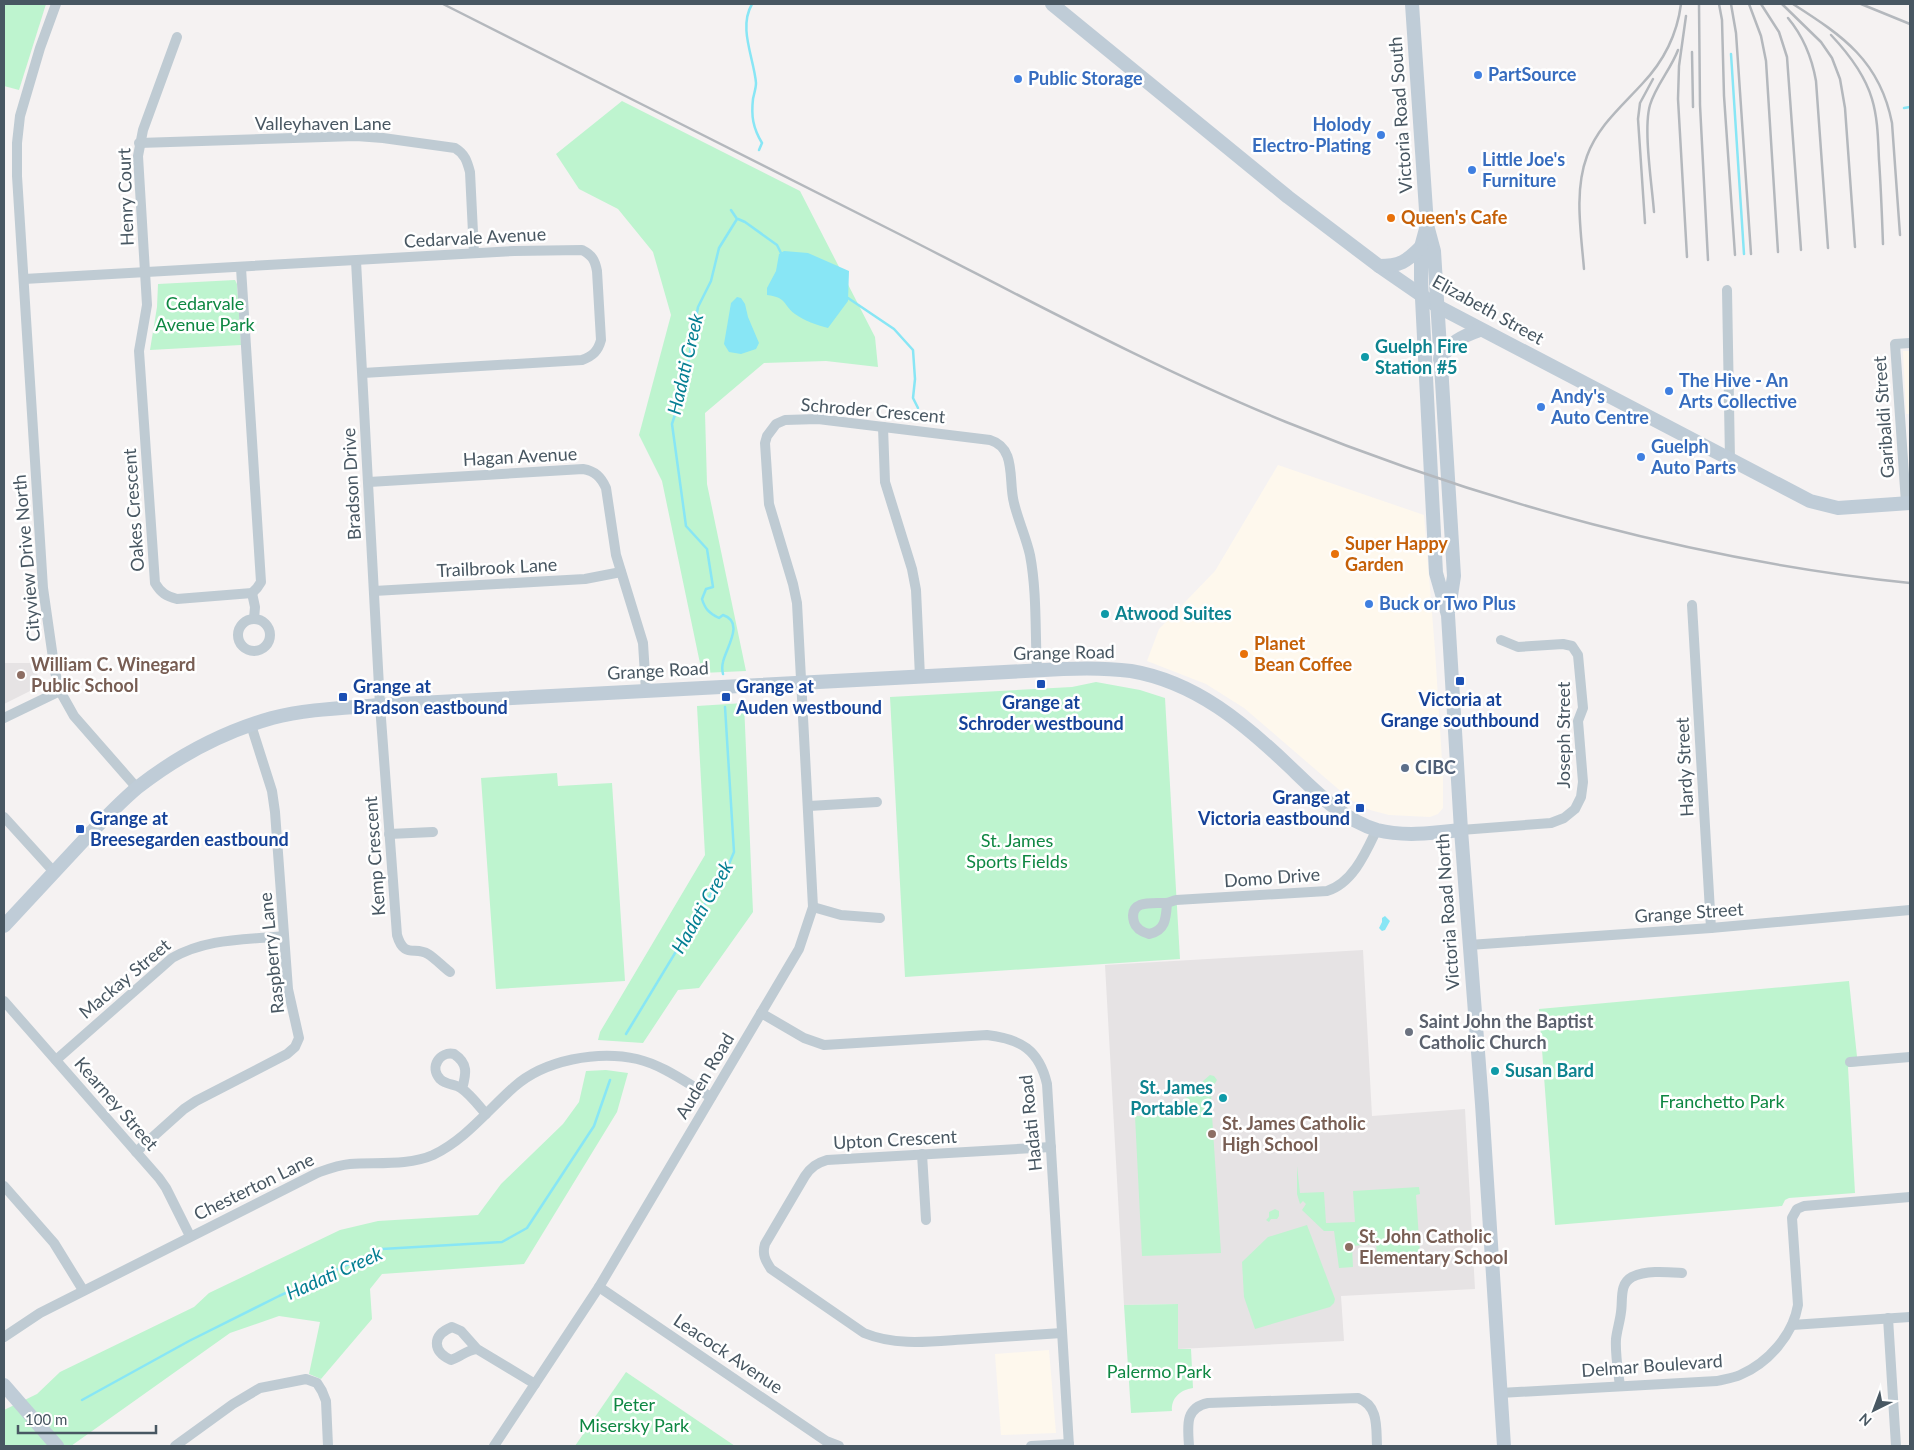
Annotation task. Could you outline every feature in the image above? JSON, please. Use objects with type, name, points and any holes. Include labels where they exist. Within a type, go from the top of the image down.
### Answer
[{"type":"main road","name":"Elizabeth Street","points":[[1052,4],[1288,197],[1378,266],[1437,306],[1810,501],[1838,508],[1908,503]]},
{"type":"main road","name":"Victoria Road South","points":[[1412,4],[1427,225],[1434,252],[1448,487]]},
{"type":"main road","name":"Victoria Road South","points":[[1427,225],[1421,247],[1432,482]]},
{"type":"main road","points":[[1378,266],[1391,266],[1406,262],[1421,247]]},
{"type":"main road","points":[[1440,359],[1451,344],[1465,335],[1480,330]]},
{"type":"main road","name":"Victoria Road North","points":[[1432,482],[1436,573],[1448,615]]},
{"type":"main road","name":"Victoria Road North","points":[[1448,487],[1454,576],[1448,615],[1504,1446]]},
{"type":"main road","name":"Grange Road","points":[[4,926],[137,788],[196,748],[251,725],[291,714],[380,705],[1037,670],[1092,668],[1131,671],[1166,680],[1220,708],[1238,720],[1330,804],[1352,818],[1377,830],[1404,833],[1434,833],[1461,830]]},
{"type":"main road","points":[[4,1385],[57,1446]]},
{"type":"street","name":"Cityview Drive North","points":[[56,4],[40,48],[20,116],[16,143],[43,588],[52,655],[60,691],[74,716],[137,788]]},
{"type":"street","name":"Henry Court","points":[[145,273],[138,171],[139,143],[177,37]]},
{"type":"street","name":"Valleyhaven Lane","points":[[139,143],[356,136],[455,148],[462,152],[470,172],[474,253]]},
{"type":"street","name":"Cedarvale Avenue","points":[[24,279],[574,249],[582,250],[595,260],[602,340],[599,348],[592,356],[582,360],[362,372]]},
{"type":"street","name":"Bradson Drive","points":[[356,261],[380,705]]},
{"type":"street","points":[[241,268],[261,573],[261,582],[252,593],[255,607],[254,619]]},
{"type":"street","name":"Oakes Crescent","points":[[145,273],[147,305],[139,351],[155,583],[167,597],[177,599],[252,593]]},
{"type":"street","points":[[1727,290],[1730,460]]},
{"type":"street","name":"Garibaldi Street","points":[[1908,503],[1895,344],[1910,343]]},
{"type":"street","name":"Schroder Crescent","points":[[801,683],[797,603],[769,504],[765,443],[767,436],[776,424],[785,420],[818,419],[990,440],[997,442],[1004,448],[1009,458],[1014,503],[1029,553],[1037,670]]},
{"type":"street","points":[[883,427],[885,482],[912,569],[916,590],[920,677]]},
{"type":"street","name":"Hagan Avenue","points":[[369,482],[590,470],[602,480],[606,488],[613,541],[643,643],[646,691]]},
{"type":"street","name":"Trailbrook Lane","points":[[374,591],[585,579],[621,572]]},
{"type":"street","name":"Hardy Street","points":[[1692,605],[1711,928]]},
{"type":"street","name":"Joseph Street","points":[[1461,830],[1551,823],[1564,818],[1575,809],[1581,797],[1583,782],[1578,720],[1583,708],[1578,655],[1572,646],[1563,644],[1518,647],[1501,640]]},
{"type":"street","name":"Auden Road","points":[[494,1446],[600,1287],[799,949],[813,907],[801,683]]},
{"type":"street","points":[[4,718],[60,691]]},
{"type":"street","name":"Kemp Crescent","points":[[380,705],[399,943],[404,948],[413,952],[427,953],[450,972]]},
{"type":"street","name":"Raspberry Lane","points":[[136,1152],[184,1109],[287,1054],[295,1047],[299,1038],[288,989],[272,792],[251,725]]},
{"type":"street","points":[[808,806],[877,802]]},
{"type":"street","points":[[4,817],[54,872]]},
{"type":"street","name":"Domo Drive","points":[[1167,903],[1176,900],[1327,891],[1336,888],[1342,884],[1362,860],[1377,830]]},
{"type":"street","points":[[390,834],[433,832]]},
{"type":"street","points":[[813,907],[841,915],[880,918]]},
{"type":"street","name":"Grange Street","points":[[1469,945],[1711,928],[1910,910]]},
{"type":"street","name":"Mackay Street","points":[[56,1060],[172,958],[186,950],[208,943],[284,936]]},
{"type":"street","name":"Kearney Street","points":[[4,1001],[166,1188],[190,1236]]},
{"type":"street","name":"Hadati Road","points":[[762,1013],[804,1038],[824,1044],[987,1035],[1005,1038],[1022,1045],[1034,1054],[1043,1067],[1047,1084],[1069,1445]]},
{"type":"street","name":"Chesterton Lane","points":[[4,1337],[28,1319],[190,1236],[331,1167],[348,1164],[405,1161],[431,1156],[449,1146],[516,1085],[532,1073],[551,1064],[592,1057],[617,1056],[637,1059],[657,1067],[711,1098]]},
{"type":"street","points":[[1850,1062],[1910,1057]]},
{"type":"street","points":[[462,1089],[486,1114]]},
{"type":"street","name":"Upton Crescent","points":[[1051,1147],[827,1160],[811,1167],[765,1244],[763,1252],[765,1261],[771,1268],[864,1333],[876,1338],[894,1342],[919,1342],[1062,1333]]},
{"type":"street","points":[[922,1154],[926,1220]]},
{"type":"street","points":[[4,1186],[54,1243],[84,1290]]},
{"type":"street","name":"Delmar Boulevard","points":[[1500,1393],[1717,1381],[1738,1376],[1768,1357],[1792,1325],[1798,1305],[1792,1218],[1797,1209],[1804,1206],[1910,1197]]},
{"type":"street","points":[[1620,1386],[1616,1342],[1624,1284],[1630,1278],[1639,1274],[1682,1273]]},
{"type":"street","name":"Leacock Avenue","points":[[600,1287],[826,1441],[839,1446]]},
{"type":"street","points":[[1792,1325],[1910,1317]]},
{"type":"street","points":[[1888,1318],[1896,1446]]},
{"type":"street","points":[[477,1349],[535,1384]]},
{"type":"street","points":[[175,1446],[233,1404],[260,1388],[297,1379],[306,1379],[317,1383],[322,1391],[326,1401],[328,1446]]},
{"type":"street","points":[[1189,1446],[1188,1425],[1193,1412],[1199,1405],[1208,1403],[1358,1398],[1366,1400],[1376,1418],[1377,1446]]},
{"type":"street","points":[[1031,1446],[1069,1445]]},
{"type":"shaded area","points":[[1903,351],[1910,351],[1910,414],[1906,414]]},
{"type":"shaded area","points":[[1278,465],[1424,515],[1443,776],[1443,808],[1438,814],[1430,817],[1389,815],[1370,810],[1351,800],[1244,708],[1206,684],[1147,661],[1159,629],[1215,571]]},
{"type":"shaded area","name":"William C. Winegard Public School","points":[[4,663],[37,663],[38,687],[4,704]]},
{"type":"shaded area","points":[[1363,950],[1372,1116],[1465,1109],[1475,1289],[1341,1296],[1344,1341],[1178,1349],[1178,1304],[1124,1305],[1105,965]]},
{"type":"shaded area","points":[[1049,1350],[1056,1433],[1001,1435],[995,1354]]},
{"type":"green space","points":[[4,4],[46,4],[19,90],[4,86]]},
{"type":"green space","points":[[622,101],[800,191],[875,337],[878,367],[826,361],[764,363],[705,413],[707,484],[746,671],[702,673],[662,481],[639,435],[671,315],[653,252],[618,209],[579,189],[556,154]]},
{"type":"green space","name":"Cedarvale Avenue Park","points":[[235,280],[237,284],[241,345],[150,350],[157,307],[158,284]]},
{"type":"green space","name":"St. James Sports Fields","points":[[1096,682],[1140,690],[1165,698],[1180,959],[905,977],[890,697],[1072,687]]},
{"type":"green space","points":[[744,703],[753,912],[699,988],[678,990],[643,1043],[598,1040],[600,1032],[705,855],[697,706]]},
{"type":"green space","points":[[557,773],[558,786],[612,783],[625,981],[496,989],[481,778]]},
{"type":"green space","name":"Franchetto Park","points":[[1849,981],[1858,1066],[1848,1067],[1855,1193],[1789,1198],[1785,1200],[1782,1206],[1555,1225],[1539,1009]]},
{"type":"green space","points":[[606,1070],[628,1073],[617,1112],[524,1264],[382,1274],[370,1289],[372,1319],[321,1379],[309,1374],[320,1322],[279,1316],[230,1333],[71,1446],[4,1446],[4,1410],[37,1394],[60,1372],[194,1307],[209,1293],[340,1230],[378,1221],[478,1215],[501,1184],[563,1124],[579,1102],[586,1071]]},
{"type":"green space","points":[[1210,1075],[1214,1076],[1217,1080],[1211,1090],[1221,1253],[1142,1256],[1135,1116],[1200,1115],[1189,1109],[1184,1099],[1204,1086],[1203,1081]]},
{"type":"green space","points":[[1297,1166],[1300,1193],[1324,1192],[1326,1223],[1355,1222],[1353,1191],[1419,1187],[1420,1194],[1416,1195],[1420,1253],[1417,1252],[1401,1262],[1378,1264],[1376,1244],[1352,1246],[1353,1267],[1339,1268],[1334,1231],[1324,1231],[1302,1210],[1306,1204],[1303,1201],[1300,1204],[1297,1194]]},
{"type":"green space","points":[[1275,1209],[1279,1211],[1279,1216],[1277,1219],[1271,1219],[1269,1222],[1266,1220],[1269,1217],[1269,1212]]},
{"type":"green space","points":[[1307,1225],[1335,1299],[1334,1303],[1330,1307],[1255,1329],[1244,1297],[1242,1262],[1268,1237]]},
{"type":"green space","name":"Palermo Park","points":[[1178,1304],[1178,1349],[1191,1349],[1193,1388],[1177,1395],[1173,1402],[1172,1411],[1131,1413],[1124,1305]]},
{"type":"green space","name":"Peter Misersky Park","points":[[626,1372],[735,1446],[575,1446]]},
{"type":"water","points":[[784,251],[808,253],[849,271],[848,301],[828,328],[803,319],[795,314],[782,300],[767,295],[767,288],[776,271],[779,254]]},
{"type":"water","points":[[737,297],[741,298],[745,304],[748,317],[759,343],[756,349],[741,354],[729,352],[724,344],[731,303]]},
{"type":"water","points":[[1385,916],[1390,921],[1385,930],[1382,931],[1379,928],[1382,918]]},
{"type":"waterway","points":[[752,4],[746,23],[748,43],[755,73],[756,83],[752,111],[753,122],[762,143],[759,150]]},
{"type":"waterway","points":[[1731,54],[1744,254]]},
{"type":"waterway","points":[[1904,108],[1910,107]]},
{"type":"waterway","name":"Hadati Creek","points":[[723,674],[723,664],[732,636],[733,623],[723,615],[719,618],[710,612],[702,599],[706,589],[713,587],[707,549],[686,526],[672,424],[684,386],[698,307],[711,281],[719,248],[737,219],[731,210]]},
{"type":"waterway","points":[[738,219],[777,245],[781,253]]},
{"type":"waterway","points":[[848,298],[894,329],[913,350],[915,379],[913,398],[918,408]]},
{"type":"waterway","name":"Hadati Creek","points":[[626,1034],[729,864],[734,852],[725,707]]},
{"type":"waterway","name":"Hadati Creek","points":[[82,1400],[189,1341],[279,1296],[382,1249],[502,1242],[527,1228],[594,1126],[610,1080]]},
{"type":"railway","points":[[443,4],[1139,356],[1286,422],[1437,478],[1593,524],[1751,560],[1910,583]]},
{"type":"railway","points":[[1584,269],[1580,226],[1580,197],[1583,169],[1587,156],[1597,135],[1650,75],[1663,57],[1673,37],[1681,4]]},
{"type":"railway","points":[[1699,4],[1700,105],[1708,260]]},
{"type":"railway","points":[[1719,4],[1722,20],[1724,96],[1735,255]]},
{"type":"railway","points":[[1731,4],[1736,33],[1751,254]]},
{"type":"railway","points":[[1749,4],[1761,36],[1766,61],[1778,252]]},
{"type":"railway","points":[[1761,4],[1779,32],[1787,57],[1801,250]]},
{"type":"railway","points":[[1782,4],[1821,42],[1832,58],[1840,79],[1845,108],[1855,247]]},
{"type":"railway","points":[[1793,4],[1828,27],[1857,52],[1869,67],[1878,83],[1886,101],[1892,123],[1900,235]]},
{"type":"railway","points":[[1861,4],[1910,24]]},
{"type":"railway","points":[[1686,16],[1679,66],[1678,99],[1687,257]]},
{"type":"railway","points":[[1788,18],[1806,48],[1816,81],[1828,248]]},
{"type":"railway","points":[[1831,35],[1850,57],[1860,73],[1869,90],[1874,107],[1878,137],[1883,244]]},
{"type":"railway","points":[[1654,212],[1647,128],[1648,115],[1653,98],[1678,50]]},
{"type":"railway","points":[[1692,52],[1693,107]]},
{"type":"railway","points":[[1645,223],[1638,119],[1640,103],[1653,79]]},
{"type":"place","name":"PartSource","points":[[1478,75]]},
{"type":"place","name":"Public Storage","points":[[1018,79]]},
{"type":"place","name":"Holody Electro-Plating","points":[[1381,135]]},
{"type":"place","name":"Little Joe's Furniture","points":[[1472,170]]},
{"type":"place","name":"Queen's Cafe","points":[[1391,218]]},
{"type":"place","name":"Guelph Fire Station #5","points":[[1365,357]]},
{"type":"place","name":"The Hive - An Arts Collective","points":[[1669,391]]},
{"type":"place","name":"Andy's Auto Centre","points":[[1541,407]]},
{"type":"place","name":"Guelph Auto Parts","points":[[1641,457]]},
{"type":"place","name":"Super Happy Garden","points":[[1335,554]]},
{"type":"place","name":"Buck or Two Plus","points":[[1369,604]]},
{"type":"place","name":"Atwood Suites","points":[[1105,614]]},
{"type":"place","name":"Planet Bean Coffee","points":[[1244,654]]},
{"type":"place","name":"William C. Winegard Public School","points":[[21,675]]},
{"type":"place","name":"Victoria at Grange southbound","points":[[1460,681]]},
{"type":"place","name":"Grange at Schroder westbound","points":[[1041,684]]},
{"type":"place","name":"Grange at Bradson eastbound","points":[[343,697]]},
{"type":"place","name":"Grange at Auden westbound","points":[[726,697]]},
{"type":"place","name":"CIBC","points":[[1405,768]]},
{"type":"place","name":"Grange at Victoria eastbound","points":[[1360,808]]},
{"type":"place","name":"Grange at Breesegarden eastbound","points":[[80,829]]},
{"type":"place","name":"Saint John the Baptist Catholic Church","points":[[1409,1032]]},
{"type":"place","name":"Susan Bard","points":[[1495,1071]]},
{"type":"place","name":"St. James Portable 2","points":[[1223,1098]]},
{"type":"place","name":"St. James Catholic High School","points":[[1212,1134]]},
{"type":"place","name":"St. John Catholic Elementary School","points":[[1349,1247]]}]
